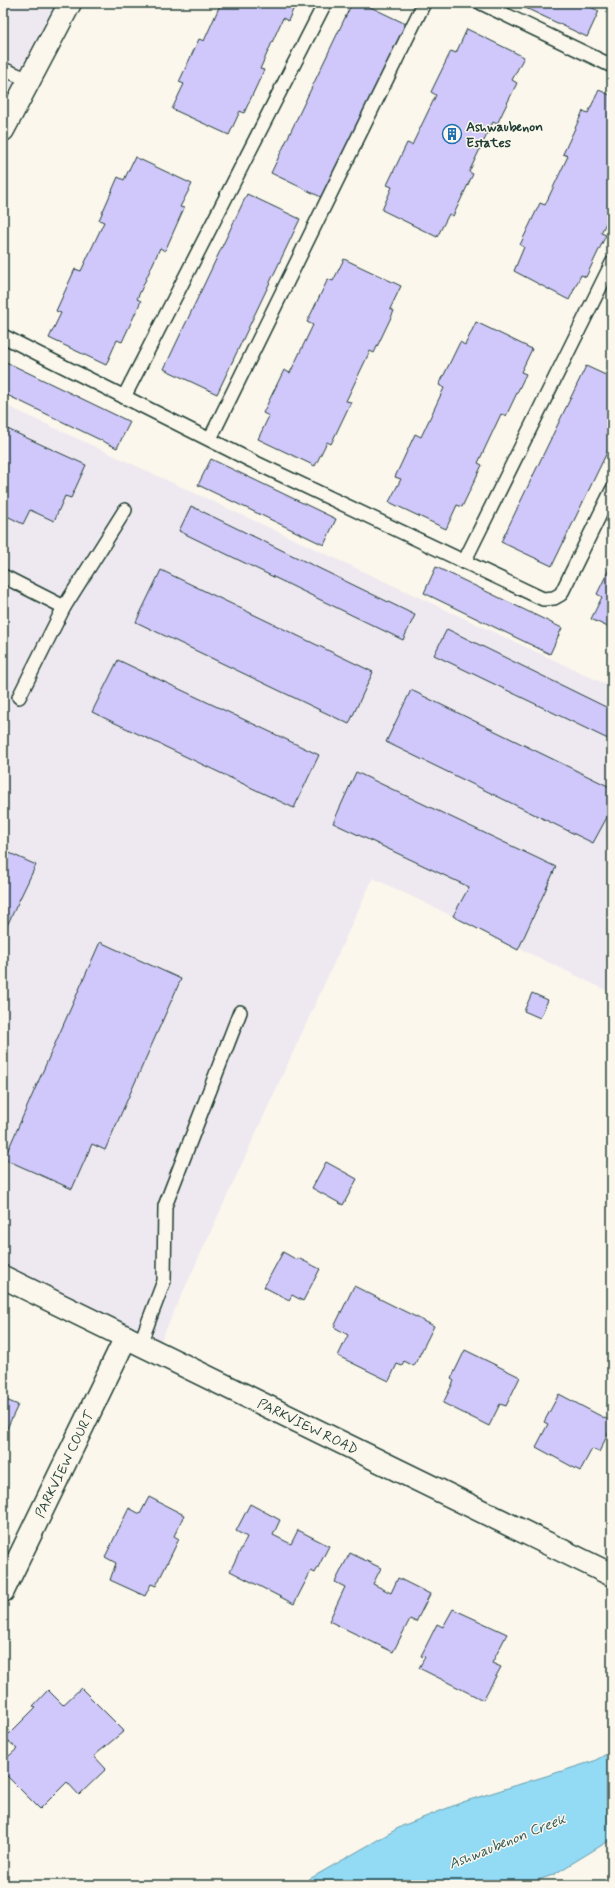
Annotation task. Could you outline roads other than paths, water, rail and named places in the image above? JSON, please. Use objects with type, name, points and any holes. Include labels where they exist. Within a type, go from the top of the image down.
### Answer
[{"type":"street","points":[[3,130],[70,3]]},
{"type":"street","name":"PARKVIEW ROAD","points":[[3,1277],[612,1575]]},
{"type":"street","name":"PARKVIEW COURT","points":[[3,1591],[133,1340]]},
{"type":"lane","points":[[124,397],[325,3]]},
{"type":"lane","points":[[210,439],[424,3]]},
{"type":"lane","points":[[481,3],[612,66]]},
{"type":"lane","points":[[3,69],[29,80]]},
{"type":"lane","points":[[464,562],[612,263]]},
{"type":"lane","points":[[3,336],[210,439],[543,599],[554,598],[561,594],[612,490]]},
{"type":"lane","points":[[19,697],[64,607],[125,510]]},
{"type":"lane","points":[[3,576],[64,607]]},
{"type":"lane","points":[[133,1340],[164,1280],[166,1206],[240,1012]]},
{"type":"water","name":"Ashwaubenon Creek","points":[[612,1751],[612,1839],[553,1875],[523,1885],[299,1885],[402,1826],[463,1802],[594,1761]]},
{"type":"place","name":"Ashwaubenon Estates","points":[[452,134]]}]
